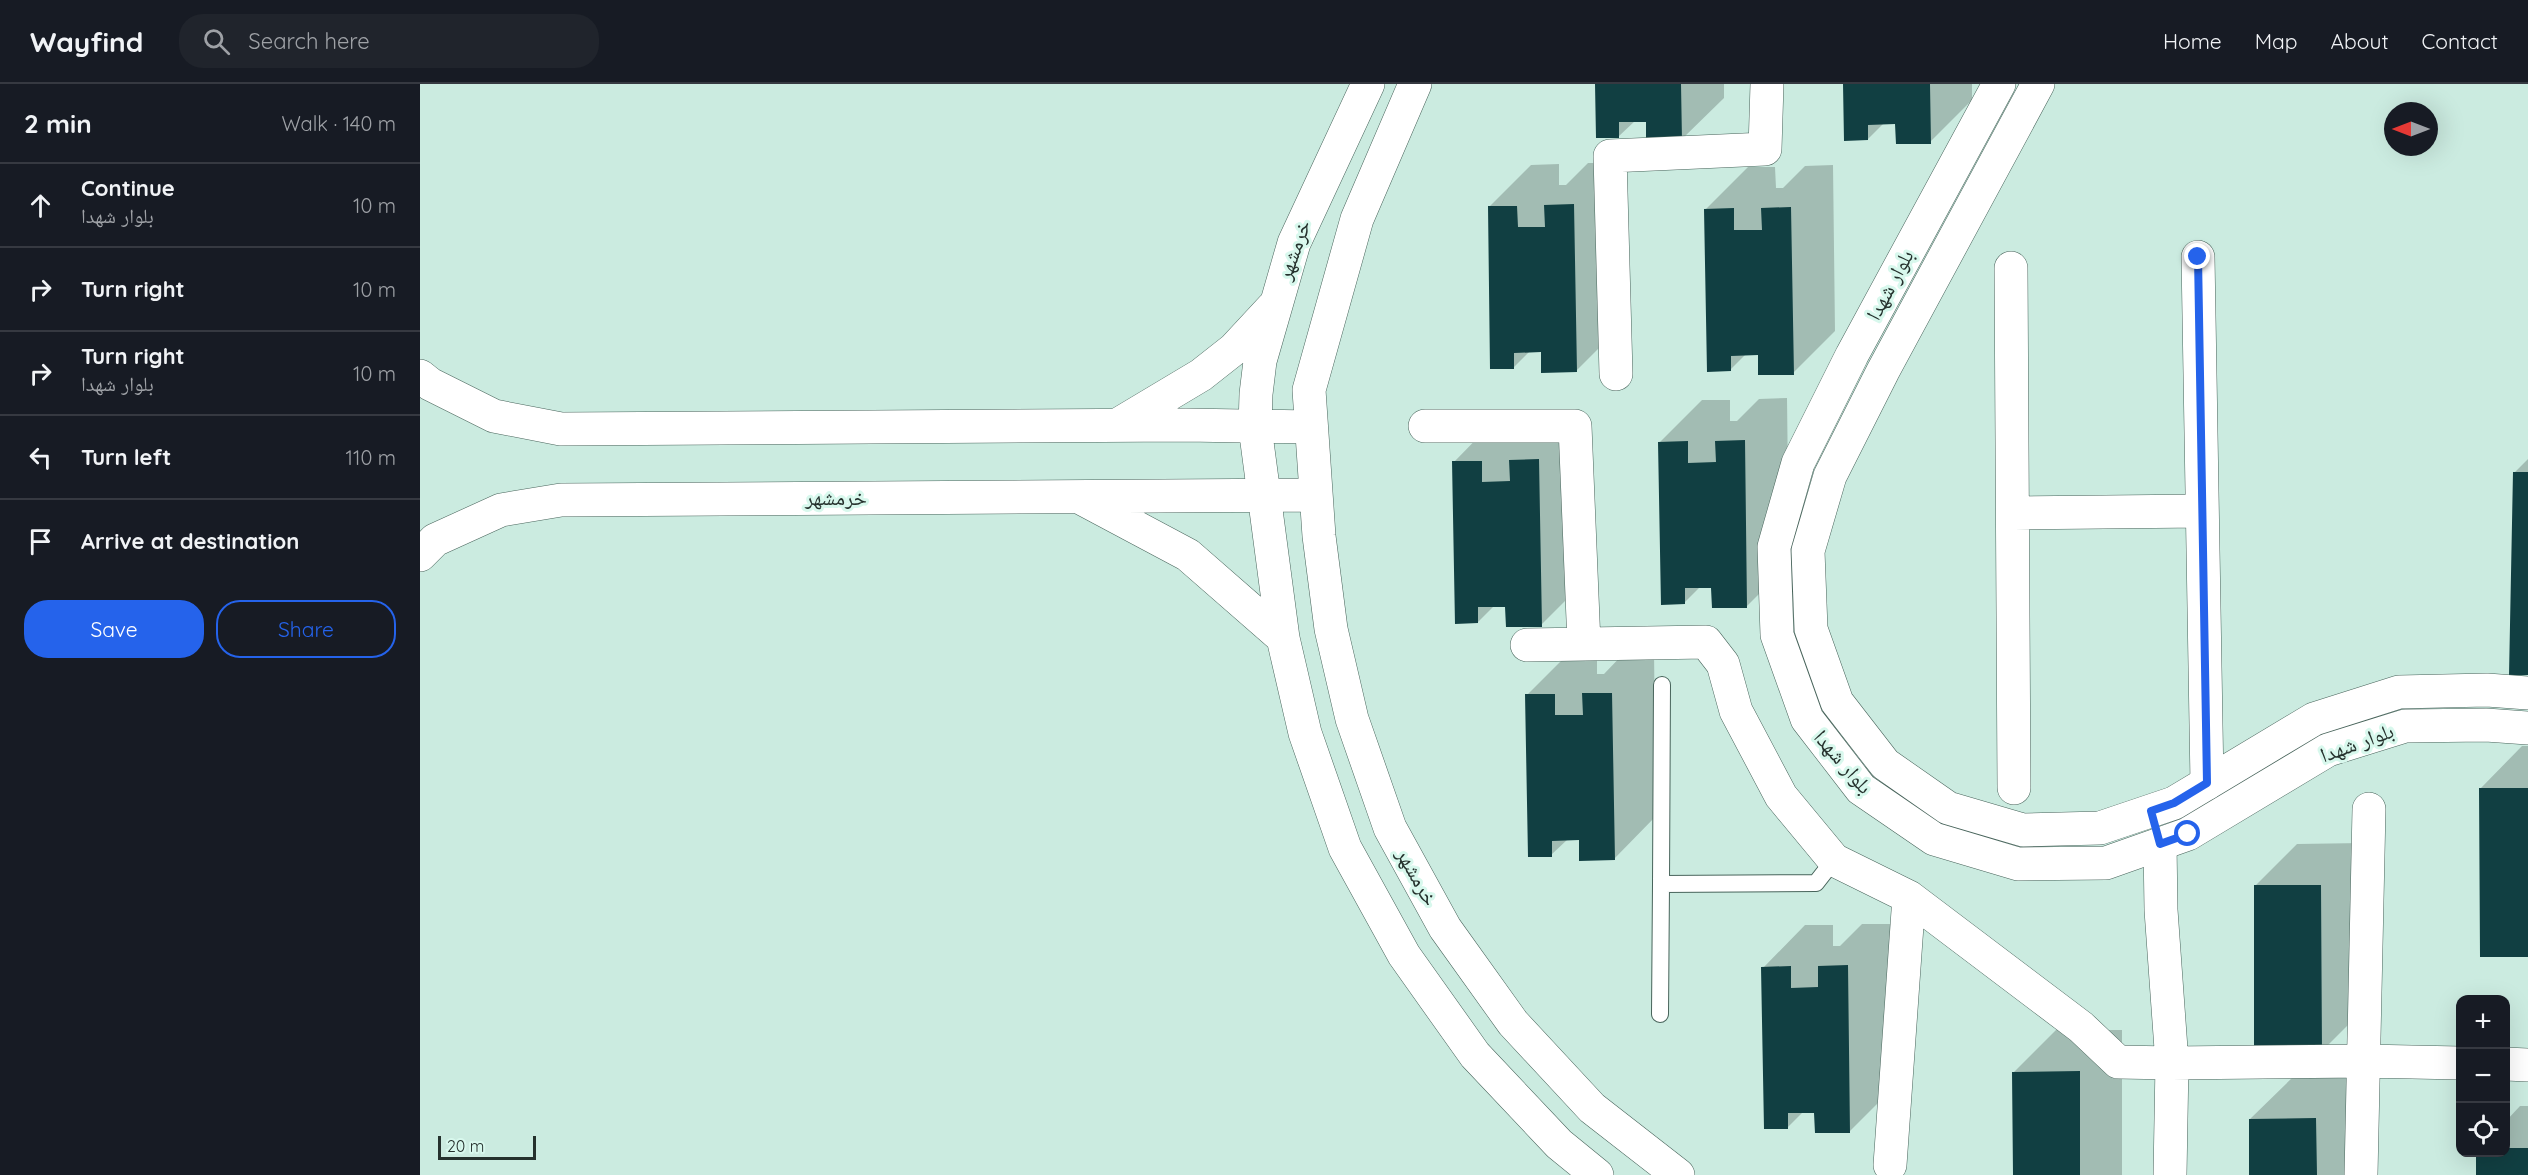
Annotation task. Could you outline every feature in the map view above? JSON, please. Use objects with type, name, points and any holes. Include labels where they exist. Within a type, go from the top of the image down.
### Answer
[{"type":"street","name":"خرمشهر","points":[[1368,84],[1294,243],[1260,361],[1255,427],[1283,638],[1305,733],[1345,848],[1404,954],[1475,1055],[1559,1144],[1598,1175]]},
{"type":"street","name":"خرمشهر","points":[[1415,84],[1356,219],[1309,390],[1315,495],[1331,629],[1352,719],[1390,828],[1445,928],[1513,1023],[1592,1108],[1678,1175]]},
{"type":"street","points":[[1616,374],[1610,156],[1765,149],[1767,84]]},
{"type":"street","name":"بلوار شهدا","points":[[1999,84],[1852,355],[1797,463],[1774,547],[1777,635],[1807,719],[1861,789],[1934,839],[2018,864],[2106,863],[2188,834],[2328,750],[2404,726],[2486,725],[2528,728]]},
{"type":"street","name":"بلوار شهدا","points":[[2038,84],[1883,371],[1830,476],[1808,551],[1811,629],[1837,702],[1885,764],[1948,808],[2023,830],[2100,828],[2174,803],[2314,719],[2398,692],[2487,690],[2528,693]]},
{"type":"street","points":[[2198,257],[2207,783]]},
{"type":"street","points":[[2012,268],[2014,788]]},
{"type":"street","points":[[1118,425],[1201,375],[1234,349],[1276,304]]},
{"type":"street","points":[[1852,355],[1883,371]]},
{"type":"street","points":[[420,376],[430,384],[494,416],[561,429],[1118,425],[1310,427]]},
{"type":"street","points":[[1425,426],[1575,426],[1584,644]]},
{"type":"street","name":"خرمشهر","points":[[420,555],[435,540],[501,510],[561,500],[1315,495]]},
{"type":"street","points":[[1077,496],[1188,555],[1283,638]]},
{"type":"street","points":[[2014,513],[2202,511]]},
{"type":"street","points":[[1527,645],[1706,642],[1723,664],[1736,711],[1781,796],[1834,860],[1909,897],[2081,1027],[2118,1062],[2456,1063]]},
{"type":"street","points":[[2257,753],[2271,784]]},
{"type":"street","points":[[2361,1175],[2369,809]]},
{"type":"street","points":[[2151,811],[2160,844],[2161,910],[2172,1063],[2170,1175]]},
{"type":"street","points":[[1890,1165],[1909,897]]},
{"type":"street","points":[[2510,1064],[2528,1065]]},
{"type":"lane","points":[[1660,1014],[1662,685]]},
{"type":"lane","points":[[1661,884],[1816,883],[1834,860]]},
{"type":"building","points":[[1595,84],[1681,84],[1682,141],[1646,142],[1646,122],[1619,122],[1619,138],[1596,138]]},
{"type":"building","points":[[1843,84],[1930,84],[1931,144],[1896,144],[1895,124],[1868,125],[1868,140],[1844,141]]},
{"type":"building","points":[[1574,204],[1577,372],[1541,373],[1541,352],[1514,353],[1514,369],[1490,369],[1488,206],[1517,206],[1518,227],[1545,227],[1544,205]]},
{"type":"building","points":[[1791,207],[1794,375],[1758,375],[1758,355],[1731,356],[1731,371],[1707,372],[1704,209],[1734,208],[1734,230],[1762,230],[1761,208]]},
{"type":"building","points":[[1745,440],[1747,608],[1712,608],[1711,588],[1685,588],[1685,604],[1661,605],[1658,442],[1688,441],[1688,463],[1716,462],[1715,441]]},
{"type":"building","points":[[1539,459],[1542,627],[1506,627],[1505,607],[1478,607],[1478,623],[1455,624],[1452,461],[1482,461],[1482,482],[1510,481],[1509,460]]},
{"type":"building","points":[[2513,472],[2528,472],[2528,675],[2509,676]]},
{"type":"building","points":[[1582,693],[1612,693],[1615,860],[1579,861],[1579,840],[1552,841],[1552,857],[1528,857],[1525,694],[1555,694],[1555,715],[1583,715]]},
{"type":"building","points":[[2479,788],[2528,788],[2528,957],[2480,957]]},
{"type":"building","points":[[2254,885],[2321,885],[2322,1054],[2254,1054]]},
{"type":"building","points":[[1848,965],[1850,1133],[1815,1133],[1814,1113],[1788,1113],[1788,1129],[1764,1129],[1761,967],[1791,966],[1791,988],[1818,987],[1818,966]]},
{"type":"building","points":[[2080,1071],[2080,1175],[2013,1175],[2012,1072]]},
{"type":"building","points":[[2316,1118],[2317,1175],[2249,1175],[2249,1119]]},
{"type":"building","points":[[2510,1148],[2528,1148],[2528,1175],[2476,1175],[2476,1157],[2510,1157]]},
{"type":"route","points":[[2188,834],[2160,844],[2151,811],[2174,803],[2207,783],[2198,257]]}]
